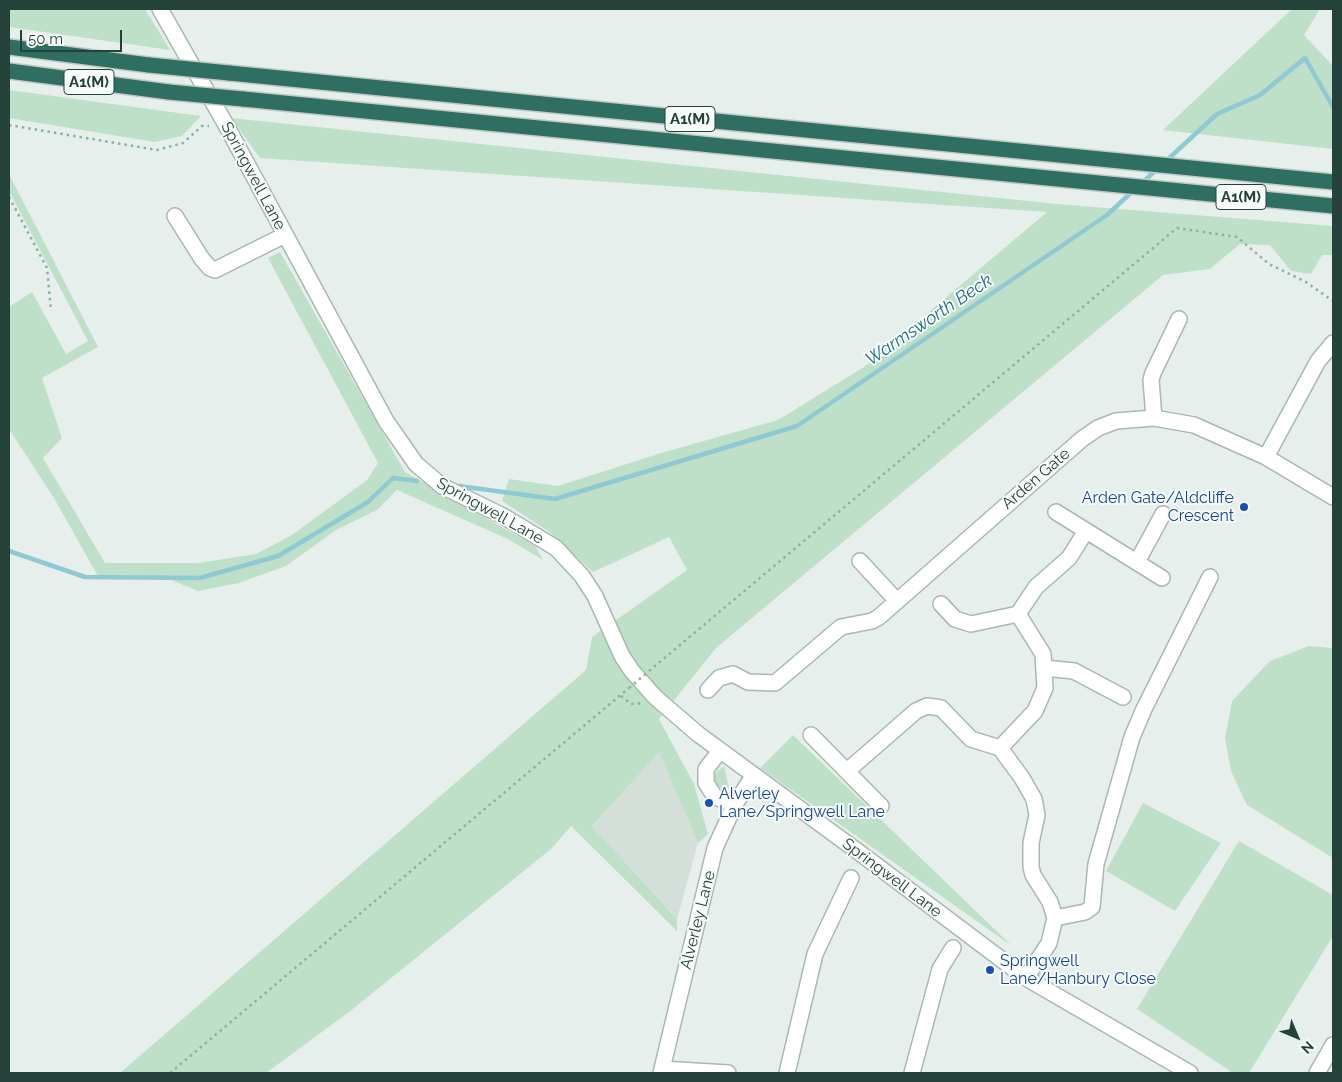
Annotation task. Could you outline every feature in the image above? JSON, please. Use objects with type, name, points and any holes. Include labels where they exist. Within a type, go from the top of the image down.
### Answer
[{"type":"highway","name":"A1(M)","points":[[9,47],[149,65],[1333,182]]},
{"type":"highway","name":"A1(M)","points":[[9,72],[169,92],[1333,206]]},
{"type":"street","name":"Springwell Lane","points":[[160,9],[226,125],[386,421],[416,464],[442,486],[503,516],[556,548],[582,576],[595,596],[622,656],[641,683],[720,751],[1026,978],[1190,1073]]},
{"type":"street","points":[[176,216],[202,259],[210,268],[215,270],[285,235]]},
{"type":"street","points":[[1154,418],[1151,380],[1179,319]]},
{"type":"street","points":[[1266,457],[1318,362],[1333,343]]},
{"type":"street","name":"Arden Gate","points":[[708,690],[719,678],[733,674],[748,682],[775,683],[834,632],[847,625],[872,621],[1090,433],[1116,421],[1154,418],[1194,425],[1266,457],[1333,496]]},
{"type":"street","points":[[1056,512],[1162,578]]},
{"type":"street","points":[[1137,562],[1163,514]]},
{"type":"street","points":[[941,604],[955,619],[970,624],[1018,614],[1036,587],[1069,558],[1086,531]]},
{"type":"street","points":[[860,561],[897,601]]},
{"type":"street","points":[[1055,918],[1085,912],[1092,907],[1092,887],[1100,849],[1132,737],[1210,577]]},
{"type":"street","points":[[1000,748],[1035,711],[1045,688],[1043,654],[1018,614]]},
{"type":"street","points":[[1045,668],[1074,671],[1123,697]]},
{"type":"street","points":[[846,771],[916,711],[927,706],[941,708],[971,739],[1000,748],[1033,796],[1036,815],[1031,843],[1031,867],[1033,875],[1050,902],[1055,918],[1049,943],[1026,978]]},
{"type":"street","points":[[811,736],[881,806]]},
{"type":"street","points":[[720,751],[706,768],[706,783],[715,797],[735,804]]},
{"type":"street","name":"Alverley Lane","points":[[662,1071],[716,848],[735,804],[754,775]]},
{"type":"street","points":[[787,1073],[815,954],[852,878]]},
{"type":"street","points":[[912,1073],[940,969],[953,948]]},
{"type":"street","points":[[1317,1073],[1333,1045]]},
{"type":"street","points":[[662,1071],[728,1073]]},
{"type":"path","points":[[9,125],[157,150],[183,143],[202,126],[226,125]]},
{"type":"path","points":[[9,196],[47,268],[51,311]]},
{"type":"path","points":[[170,1073],[1177,228],[1237,237],[1269,264],[1306,282],[1333,301]]},
{"type":"path","points":[[620,695],[631,704],[640,704],[655,697]]},
{"type":"shaded area","points":[[659,753],[698,843],[677,919],[592,826]]},
{"type":"green space","points":[[9,9],[145,9],[170,50],[9,27]]},
{"type":"green space","points":[[1292,9],[1320,9],[1304,35],[1333,66],[1333,149],[1163,130]]},
{"type":"green space","points":[[9,90],[201,116],[182,136],[155,142],[9,118]]},
{"type":"green space","points":[[231,118],[1057,204],[1333,226],[1333,255],[1322,255],[1311,274],[1291,271],[1270,245],[1240,244],[1210,269],[1163,275],[716,648],[659,719],[694,784],[708,834],[698,843],[659,753],[592,826],[677,919],[677,931],[571,826],[551,849],[349,1012],[266,1073],[120,1073],[586,670],[592,637],[687,570],[669,537],[593,572],[548,531],[502,501],[509,479],[558,486],[658,454],[778,420],[864,367],[1047,212],[260,158]]},
{"type":"green space","points":[[9,174],[98,347],[42,378],[62,438],[43,458],[105,563],[198,563],[256,554],[292,535],[367,480],[378,463],[268,258],[280,252],[405,472],[535,546],[543,560],[508,539],[397,490],[377,510],[336,530],[286,566],[239,583],[198,591],[164,577],[99,578],[54,498],[9,429],[9,307],[32,292],[66,354],[88,341],[9,191]]},
{"type":"green space","points":[[1309,646],[1333,648],[1333,858],[1247,805],[1231,771],[1225,738],[1232,701],[1270,661]]},
{"type":"green space","points":[[793,735],[1012,946],[760,768]]},
{"type":"green space","points":[[724,766],[729,788],[723,790],[713,781],[714,774]]},
{"type":"green space","points":[[1143,803],[1221,843],[1175,911],[1106,871]]},
{"type":"green space","points":[[1239,841],[1333,895],[1333,936],[1249,1073],[1233,1073],[1137,1009]]},
{"type":"waterway","name":"Warmsworth Beck","points":[[1166,161],[1217,114],[1260,95],[1305,58],[1333,107]]},
{"type":"waterway","name":"Warmsworth Beck","points":[[1142,183],[1158,168]]},
{"type":"waterway","name":"Warmsworth Beck","points":[[459,486],[555,499],[797,426],[1107,215],[1134,190]]},
{"type":"waterway","name":"Warmsworth Beck","points":[[9,551],[85,577],[200,578],[278,556],[368,502],[393,478],[417,481]]},
{"type":"place","name":"Arden Gate/Aldcliffe Crescent","points":[[1244,507]]},
{"type":"place","name":"Alverley Lane/Springwell Lane","points":[[709,803]]},
{"type":"place","name":"Springwell Lane/Hanbury Close","points":[[990,970]]}]
